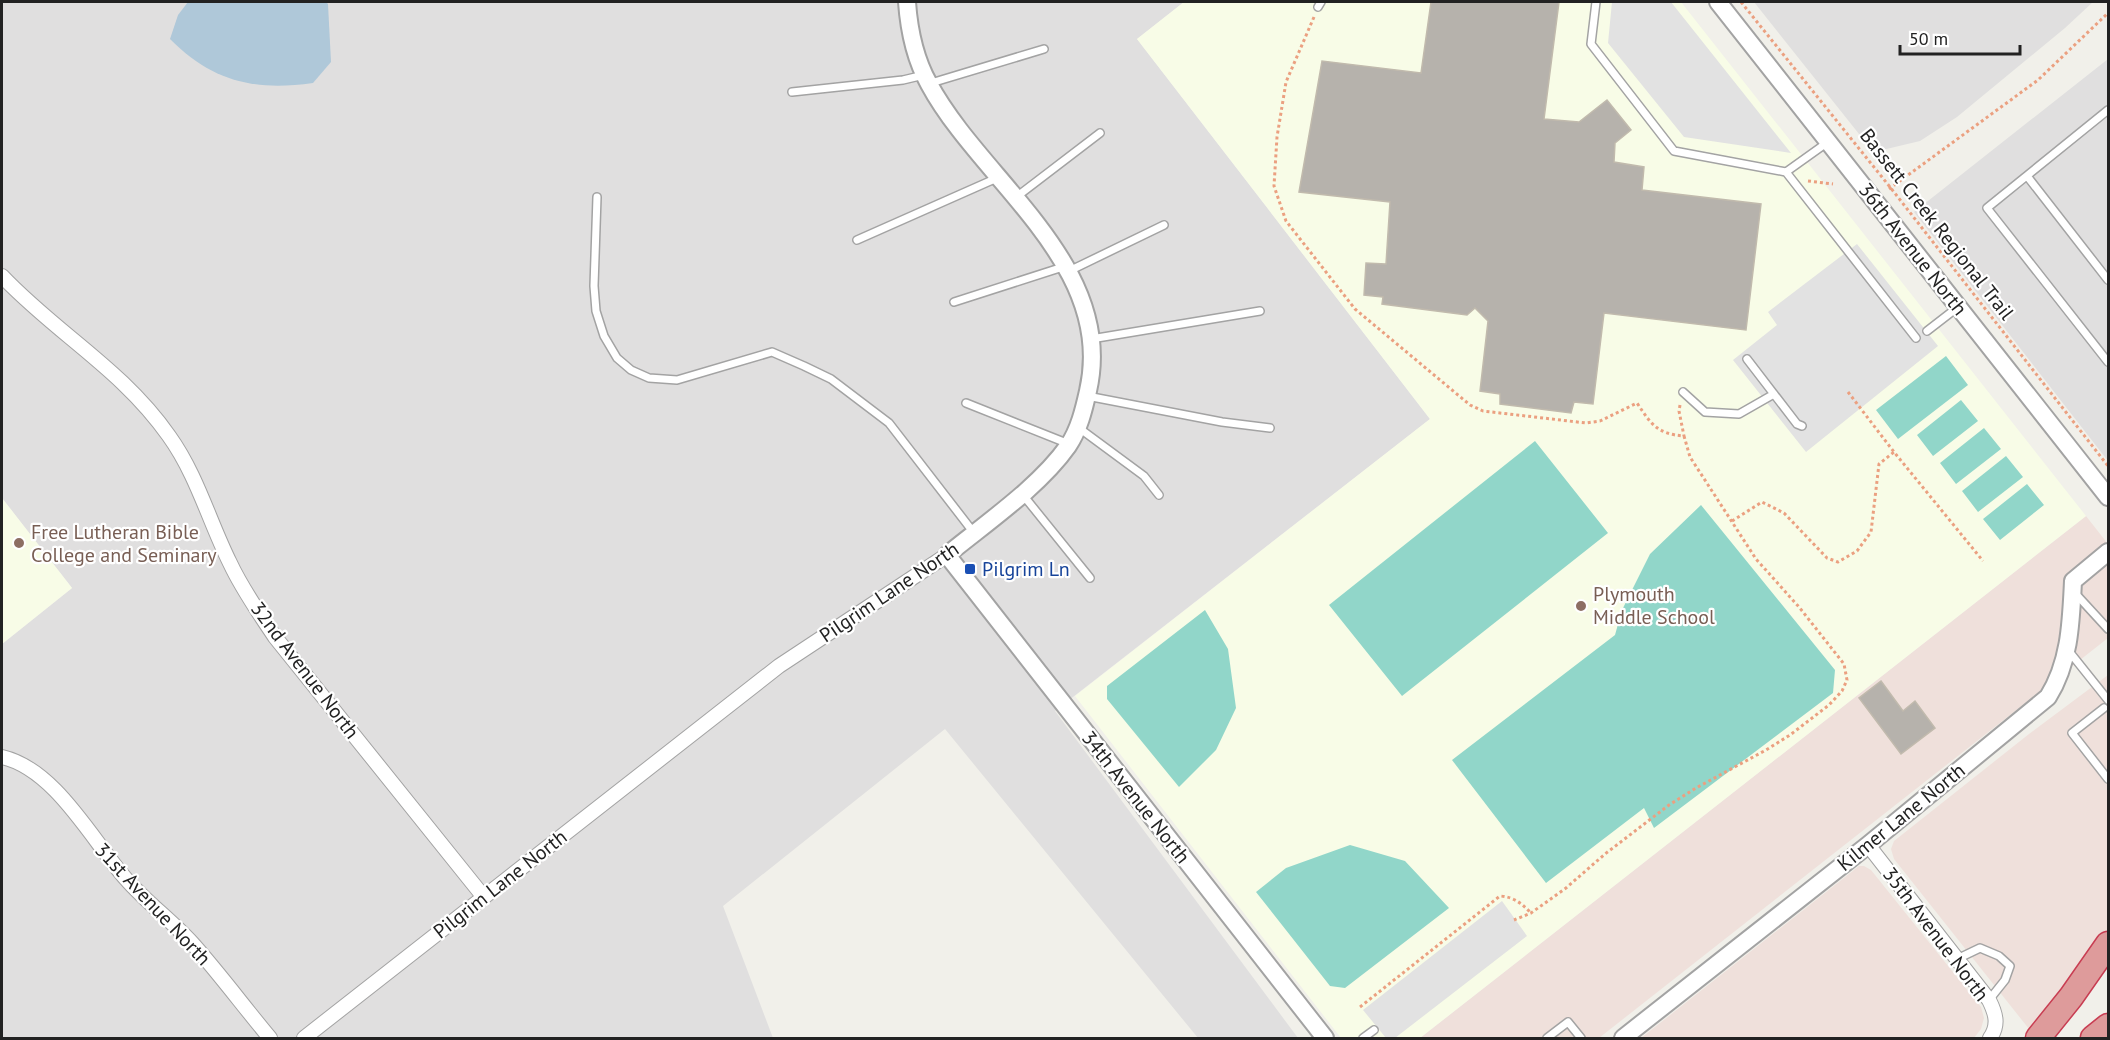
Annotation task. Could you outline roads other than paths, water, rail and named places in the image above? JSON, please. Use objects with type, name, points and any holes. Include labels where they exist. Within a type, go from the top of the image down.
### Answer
[{"type":"highway","points":[[2038,1038],[2071,998],[2109,944]]},
{"type":"highway","points":[[2093,1038],[2109,1026]]},
{"type":"street","name":"Pilgrim Lane North","points":[[304,1038],[779,666],[947,555],[1022,493],[1047,470],[1069,444],[1083,413],[1091,380],[1091,339],[1083,301],[1067,269],[999,177],[949,115],[926,79],[914,49],[908,2]]},
{"type":"street","name":"36th Avenue North","points":[[1718,2],[2109,497]]},
{"type":"street","name":"32nd Avenue North","points":[[2,276],[25,301],[116,375],[139,397],[164,429],[194,479],[230,563],[275,637],[483,897]]},
{"type":"street","points":[[2072,590],[2073,581],[2109,552]]},
{"type":"street","name":"34th Avenue North","points":[[947,555],[1325,1038]]},
{"type":"street","name":"Kilmer Lane North","points":[[1623,1038],[1868,845],[2048,698],[2058,680],[2068,650],[2072,590]]},
{"type":"street","name":"31st Avenue North","points":[[2,757],[22,764],[42,777],[64,800],[127,880],[191,942],[270,1038]]},
{"type":"street","name":"35th Avenue North","points":[[1868,845],[1989,1000],[1995,1013],[1993,1032]]},
{"type":"lane","points":[[1596,2],[1591,44],[1674,151],[1786,172],[1916,338]]},
{"type":"lane","points":[[792,92],[926,79],[1044,49]]},
{"type":"lane","points":[[2109,110],[1987,208],[2109,362]]},
{"type":"lane","points":[[1015,198],[1100,133]]},
{"type":"lane","points":[[1786,172],[1829,141]]},
{"type":"lane","points":[[2027,176],[2109,280]]},
{"type":"lane","points":[[857,240],[999,177]]},
{"type":"lane","points":[[597,197],[594,286],[596,311],[604,336],[618,358],[631,370],[649,378],[677,380],[772,352],[804,366],[831,379],[889,423],[974,533]]},
{"type":"lane","points":[[954,302],[1067,269],[1164,225]]},
{"type":"lane","points":[[1927,332],[1958,308]]},
{"type":"lane","points":[[1091,339],[1260,311]]},
{"type":"lane","points":[[1747,359],[1797,424],[1802,426]]},
{"type":"lane","points":[[1683,392],[1705,412],[1739,414],[1774,394]]},
{"type":"lane","points":[[1087,396],[1222,422],[1270,428]]},
{"type":"lane","points":[[966,403],[1069,444]]},
{"type":"lane","points":[[1077,426],[1144,476],[1159,495]]},
{"type":"lane","points":[[1022,493],[1090,578]]},
{"type":"lane","points":[[2072,590],[2109,629]]},
{"type":"lane","points":[[2068,650],[2107,706],[2072,733],[2109,779]]},
{"type":"lane","points":[[1957,958],[1980,948],[1999,956],[2010,966],[2005,980],[1989,1000]]},
{"type":"lane","points":[[1547,1038],[1568,1022],[1581,1038]]},
{"type":"lane","points":[[1363,1038],[1374,1030]]},
{"type":"place","name":"Free Lutheran Bible College and Seminary","points":[[19,543]]},
{"type":"place","name":"Pilgrim Ln","points":[[970,569]]},
{"type":"place","name":"Plymouth Middle School","points":[[1581,606]]}]
